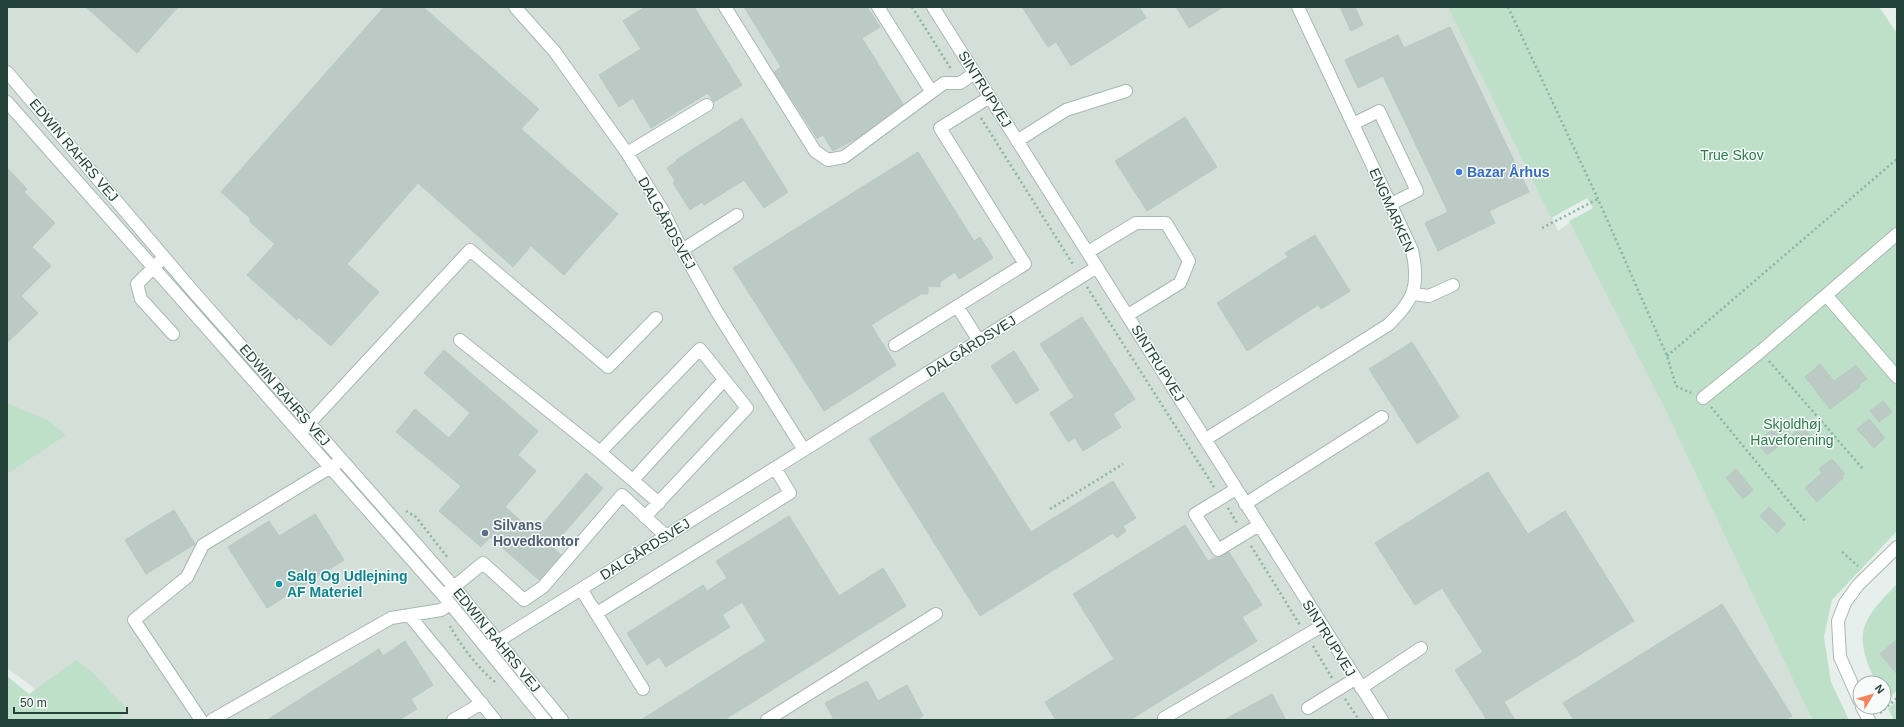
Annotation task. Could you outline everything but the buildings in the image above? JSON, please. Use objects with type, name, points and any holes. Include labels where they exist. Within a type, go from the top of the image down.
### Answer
[{"type":"street","name":"DALGÅRDSVEJ","points":[[515,7],[555,52],[627,152],[663,211],[682,250],[717,312],[804,450]]},
{"type":"street","points":[[725,7],[815,151],[828,160],[836,160],[844,157],[931,91],[944,83],[960,83],[975,73]]},
{"type":"street","points":[[878,7],[931,91]]},
{"type":"street","name":"SINTRUPVEJ","points":[[933,7],[1382,720]]},
{"type":"street","name":"ENGMARKEN","points":[[1206,439],[1388,325],[1404,309],[1413,294],[1417,270],[1412,250],[1298,7]]},
{"type":"street","name":"EDWIN RAHRS VEJ","points":[[7,72],[164,257],[454,587],[499,640],[562,720]]},
{"type":"street","points":[[1017,140],[1066,110],[1126,91]]},
{"type":"street","points":[[895,345],[1025,264],[940,128],[990,97]]},
{"type":"street","name":"EDWIN RAHRS VEJ","points":[[7,102],[446,599],[545,720]]},
{"type":"street","points":[[627,152],[707,105]]},
{"type":"street","points":[[1353,124],[1379,111],[1417,191],[1391,204]]},
{"type":"street","points":[[682,250],[736,214]]},
{"type":"street","points":[[1088,252],[1136,223],[1166,223],[1190,261],[1180,283],[1128,315]]},
{"type":"street","points":[[1703,398],[1760,352],[1897,234]]},
{"type":"street","points":[[300,433],[470,250],[608,367],[656,318]]},
{"type":"street","points":[[164,257],[137,284],[141,299],[173,334]]},
{"type":"street","name":"DALGÅRDSVEJ","points":[[486,648],[1097,267]]},
{"type":"street","points":[[1413,294],[1429,296],[1453,285]]},
{"type":"street","points":[[1826,295],[1897,377]]},
{"type":"street","points":[[957,306],[978,341]]},
{"type":"street","points":[[460,340],[600,452],[659,503]]},
{"type":"street","points":[[600,452],[700,349],[747,408],[645,517]]},
{"type":"street","points":[[633,480],[724,380]]},
{"type":"street","points":[[1245,504],[1382,417]]},
{"type":"street","points":[[201,720],[134,620],[187,577],[203,545],[331,468],[342,459]]},
{"type":"street","points":[[597,613],[790,493],[774,468]]},
{"type":"street","points":[[1236,489],[1195,514],[1218,550],[1259,525]]},
{"type":"street","points":[[212,720],[391,618],[440,610],[454,587],[483,563],[524,600],[543,587],[622,496],[666,536]]},
{"type":"street","points":[[1852,684],[1840,657],[1838,621],[1845,603],[1858,585],[1897,547]]},
{"type":"street","points":[[581,589],[643,689]]},
{"type":"street","points":[[767,720],[936,614]]},
{"type":"street","points":[[409,615],[495,720]]},
{"type":"street","points":[[1164,718],[1322,626]]},
{"type":"street","points":[[1308,708],[1339,689],[1358,683],[1421,648]]},
{"type":"street","points":[[453,720],[482,703]]},
{"type":"path","points":[[912,7],[960,83]]},
{"type":"path","points":[[1508,7],[1598,199],[1667,356],[1676,386],[1703,398],[1805,521]]},
{"type":"path","points":[[974,106],[1244,534],[1359,720]]},
{"type":"path","points":[[1667,356],[1897,159]]},
{"type":"path","points":[[1542,228],[1598,199]]},
{"type":"path","points":[[1760,352],[1863,470]]},
{"type":"path","points":[[1050,509],[1123,464]]},
{"type":"path","points":[[1842,552],[1868,575]]},
{"type":"path","points":[[1873,718],[1897,698]]},
{"type":"shaded area","points":[[7,7],[1460,7],[1558,231],[1575,219],[1812,720],[77,720],[7,668]]},
{"type":"green space","name":"True Skov","points":[[1448,7],[1879,7],[1897,33],[1897,531],[1832,600],[1824,637],[1831,682],[1849,720],[1812,720],[1661,401],[1569,221],[1593,208],[1587,198],[1551,218]]},
{"type":"green space","points":[[7,403],[48,420],[66,435],[7,474]]},
{"type":"green space","points":[[1897,584],[1897,639],[1880,654],[1897,674],[1897,690],[1892,695],[1892,675],[1873,675],[1864,652],[1863,640],[1864,629],[1868,619]]},
{"type":"green space","points":[[76,660],[93,673],[126,708],[119,720],[7,720],[7,676],[29,694]]},
{"type":"green space","points":[[1897,700],[1897,720],[1894,720],[1891,715],[1892,705]]},
{"type":"place","name":"Bazar Århus","points":[[1459,172]]},
{"type":"place","name":"Silvans Hovedkontor","points":[[485,533]]},
{"type":"place","name":"Salg Og Udlejning AF Materiel","points":[[279,584]]},
{"type":"park label","name":"Skjoldhøj Haveforening","points":[[1792,432]]}]
